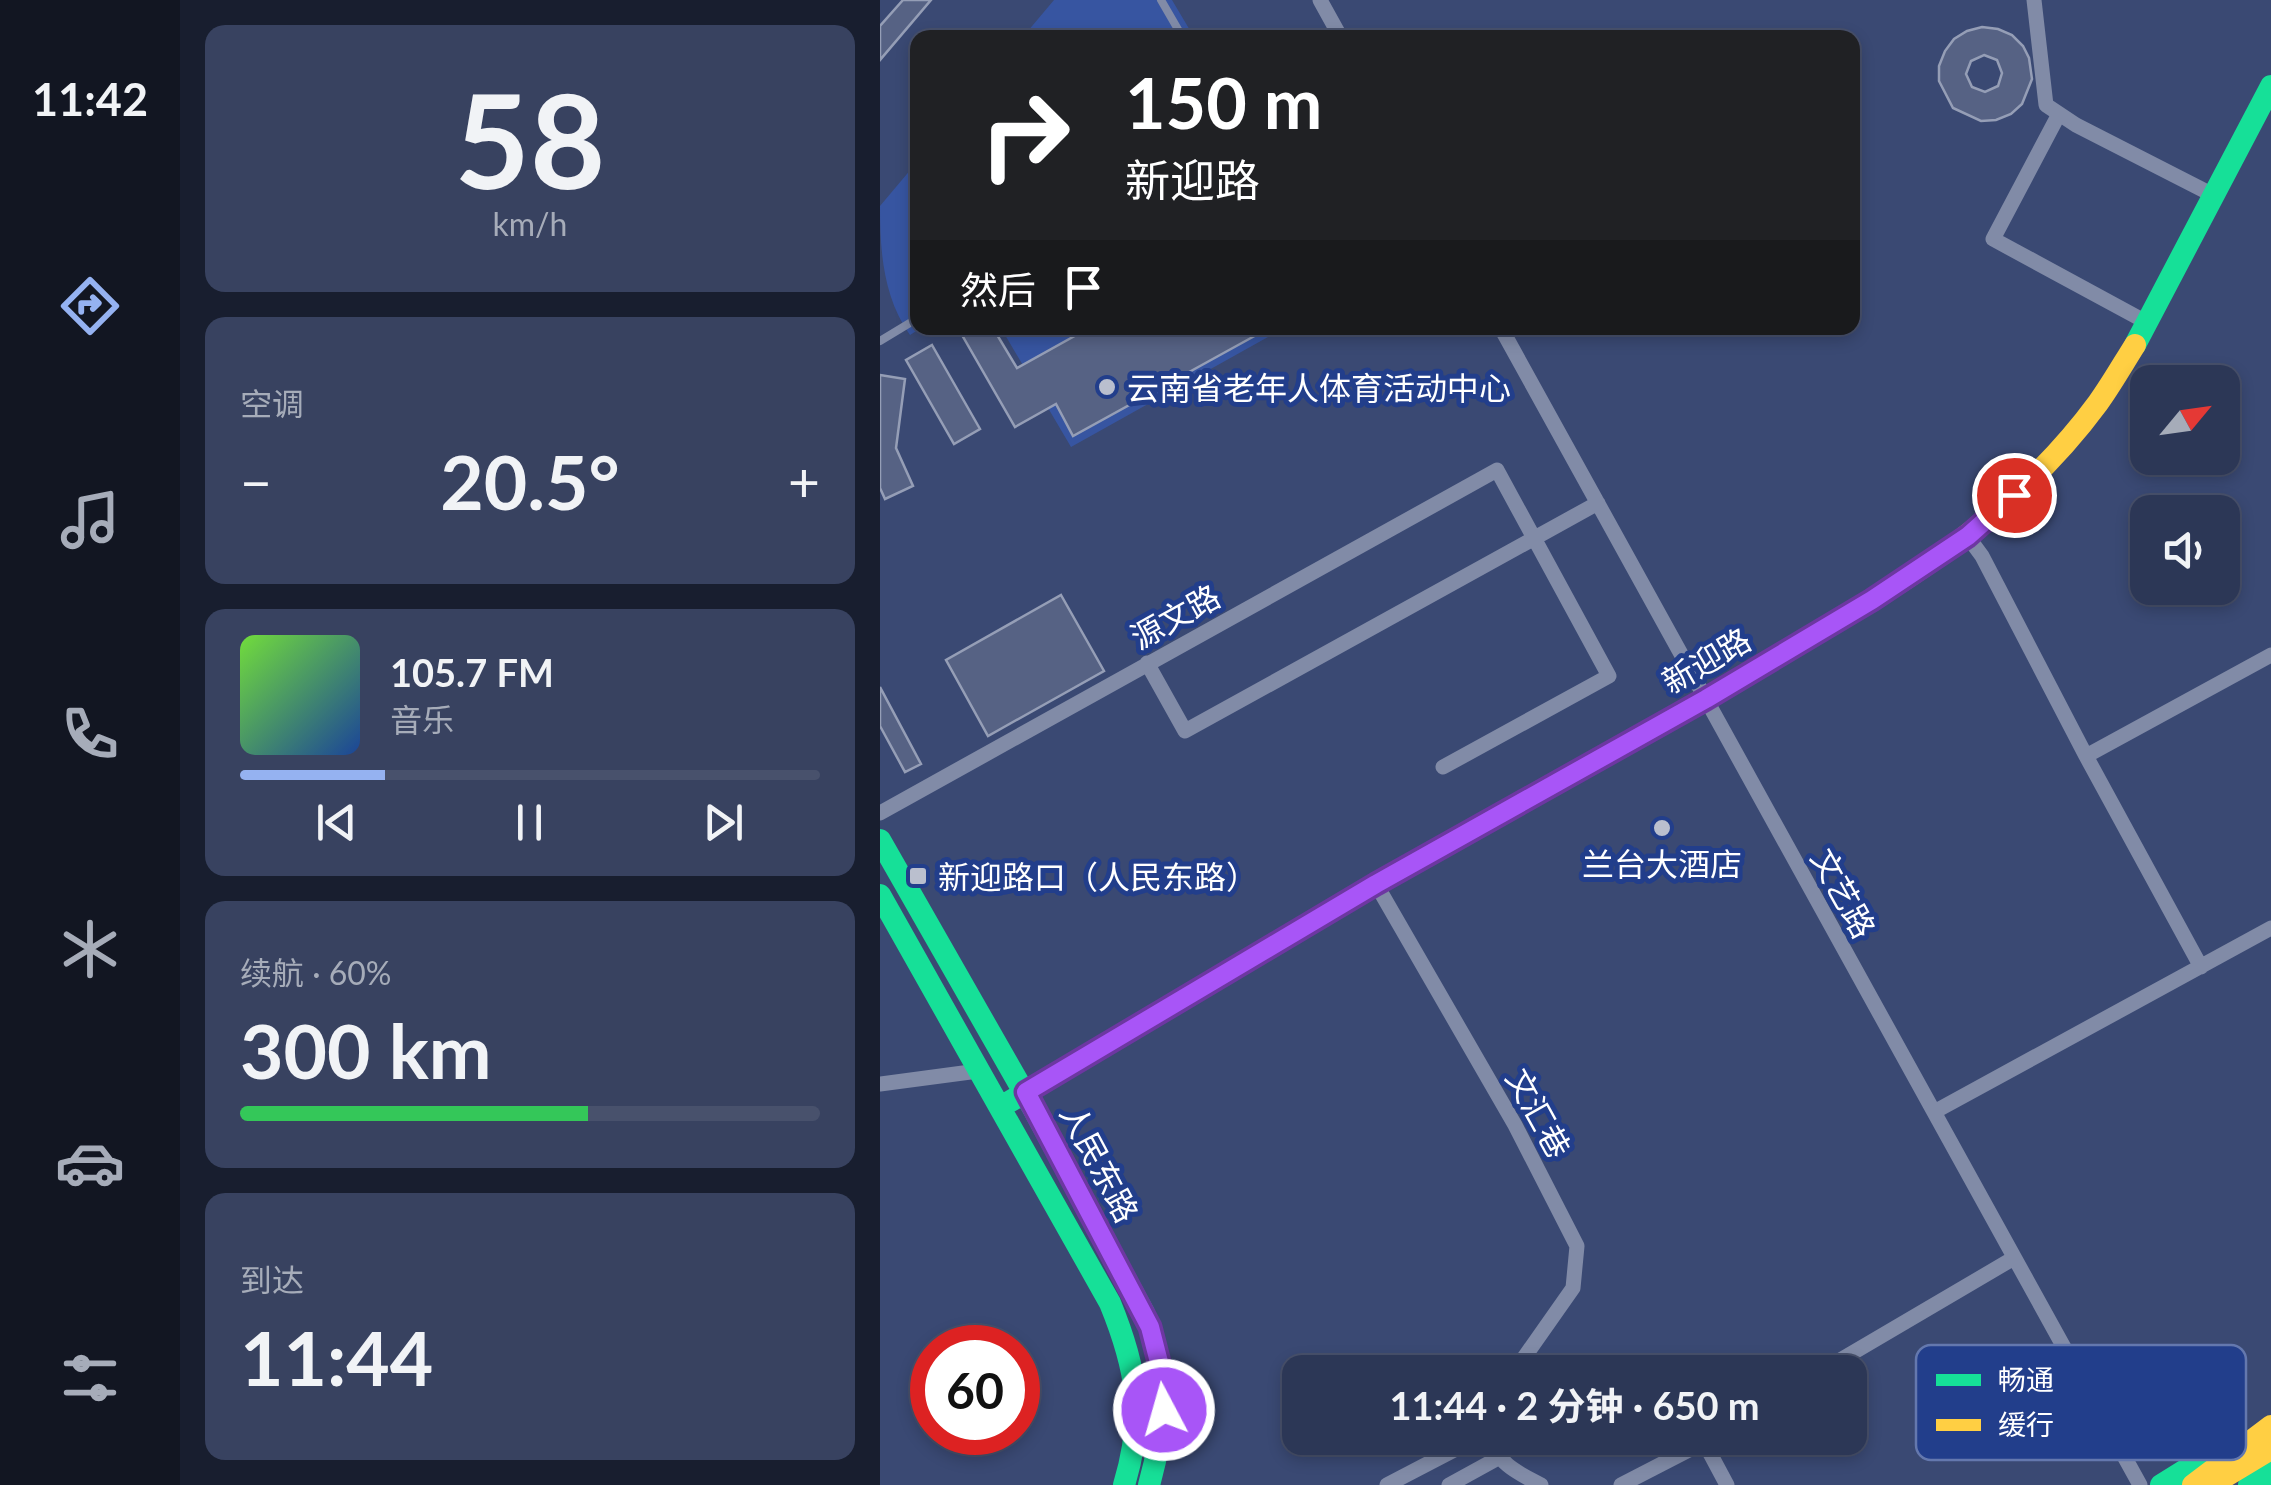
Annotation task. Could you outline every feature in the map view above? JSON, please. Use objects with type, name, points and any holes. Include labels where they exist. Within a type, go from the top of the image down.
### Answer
[{"type":"main road","name":"新迎路","points":[[999,1107],[1376,884],[1706,699],[1926,567],[1968,536],[2060,449],[2098,403],[2148,322],[2271,86]]},
{"type":"main road","name":"人民东路","points":[[880,840],[1026,1092],[1150,1327],[1161,1370],[1164,1410],[1160,1449],[1150,1485]]},
{"type":"main road","name":"人民东路","points":[[880,895],[1110,1304],[1134,1367],[1140,1398],[1138,1428],[1124,1485]]},
{"type":"main road","points":[[2246,1432],[2271,1417]]},
{"type":"main road","points":[[2246,1445],[2271,1426]]},
{"type":"main road","points":[[2211,1485],[2271,1449]]},
{"type":"main road","points":[[2161,1485],[2201,1460]]},
{"type":"main road","points":[[2193,1485],[2226,1460]]},
{"type":"main road","points":[[2249,1485],[2271,1472]]},
{"type":"street","points":[[1320,0],[1337,30]]},
{"type":"street","points":[[2034,0],[2046,105],[2212,195]]},
{"type":"street","points":[[2059,114],[1992,238],[2148,322]]},
{"type":"street","name":"文艺路","points":[[1505,335],[2062,1345]]},
{"type":"street","name":"源文路","points":[[880,813],[1498,470],[1535,538]]},
{"type":"street","points":[[1146,664],[1184,731],[1598,503]]},
{"type":"street","points":[[1968,536],[2201,967]]},
{"type":"street","points":[[1443,767],[1610,676],[1535,538]]},
{"type":"street","points":[[2086,756],[2271,654]]},
{"type":"street","name":"文汇巷","points":[[1376,884],[1515,1125],[1576,1246],[1573,1288],[1526,1355]]},
{"type":"street","points":[[1934,1112],[2271,928]]},
{"type":"street","points":[[880,1084],[978,1071]]},
{"type":"street","points":[[1849,1355],[2014,1258]]},
{"type":"street","points":[[1387,1485],[1444,1455]]},
{"type":"street","points":[[1498,1455],[1516,1472],[1541,1485]]},
{"type":"street","points":[[1621,1485],[1679,1455]]},
{"type":"street","points":[[1714,1455],[1727,1485]]},
{"type":"street","points":[[1449,1485],[1500,1457]]},
{"type":"street","name":"文艺路","points":[[2126,1460],[2140,1485]]},
{"type":"lane","points":[[1161,0],[1178,30]]},
{"type":"lane","points":[[880,340],[910,323]]},
{"type":"shaded area","points":[[1054,0],[1172,0],[1190,30],[1029,30]]},
{"type":"shaded area","points":[[910,170],[910,335],[889,289],[882,257],[880,206]]},
{"type":"shaded area","name":"云南省老年人体育活动中心","points":[[1005,335],[1271,335],[1071,447]]},
{"type":"building","points":[[903,0],[931,0],[880,60],[880,26]]},
{"type":"building","points":[[1982,27],[1998,29],[2023,46],[2032,79],[2022,104],[2011,114],[1981,121],[1953,108],[1939,81],[1939,66],[1954,39]],"holes":[[[1984,55],[1997,60],[2002,73],[1998,86],[1985,92],[1972,87],[1966,74],[1971,61]]]},
{"type":"building","name":"云南省老年人体育活动中心","points":[[962,335],[997,335],[1017,368],[1076,335],[1256,335],[1073,436],[1056,404],[1015,427]]},
{"type":"building","points":[[932,345],[980,429],[954,444],[906,360]]},
{"type":"building","points":[[880,375],[905,379],[896,448],[913,486],[885,499],[880,488]]},
{"type":"building","points":[[1061,595],[1104,671],[988,736],[946,660]]},
{"type":"building","points":[[880,687],[921,764],[905,772],[880,726]]},
{"type":"traffic: fast","points":[[2135,345],[2271,86]]},
{"type":"traffic: fast","points":[[1009,1102],[1376,884],[1706,699],[1867,603]]},
{"type":"traffic: fast","points":[[880,840],[1144,1313],[1157,1356],[1162,1398],[1159,1441],[1149,1485]]},
{"type":"traffic: fast","points":[[880,895],[1110,1303],[1127,1350],[1135,1393],[1134,1437],[1124,1485]]},
{"type":"traffic: fast","points":[[2161,1485],[2201,1460]]},
{"type":"traffic: fast","points":[[2249,1485],[2271,1472]]},
{"type":"traffic: slow","points":[[1867,603],[1962,539],[2021,489],[2074,433],[2135,345]]},
{"type":"traffic: slow","points":[[2246,1445],[2271,1426]]},
{"type":"traffic: slow","points":[[2211,1485],[2271,1449]]},
{"type":"traffic: slow","points":[[2193,1485],[2226,1460]]},
{"type":"place","name":"云南省老年人体育活动中心","points":[[1107,387]]},
{"type":"place","name":"兰台大酒店","points":[[1662,828]]},
{"type":"place","name":"新迎路口（人民东路）","points":[[918,876]]},
{"type":"route","points":[[1164,1410],[1161,1370],[1150,1327],[1026,1092],[1376,884],[1706,699],[1872,600],[1968,536],[2014,495]]}]
